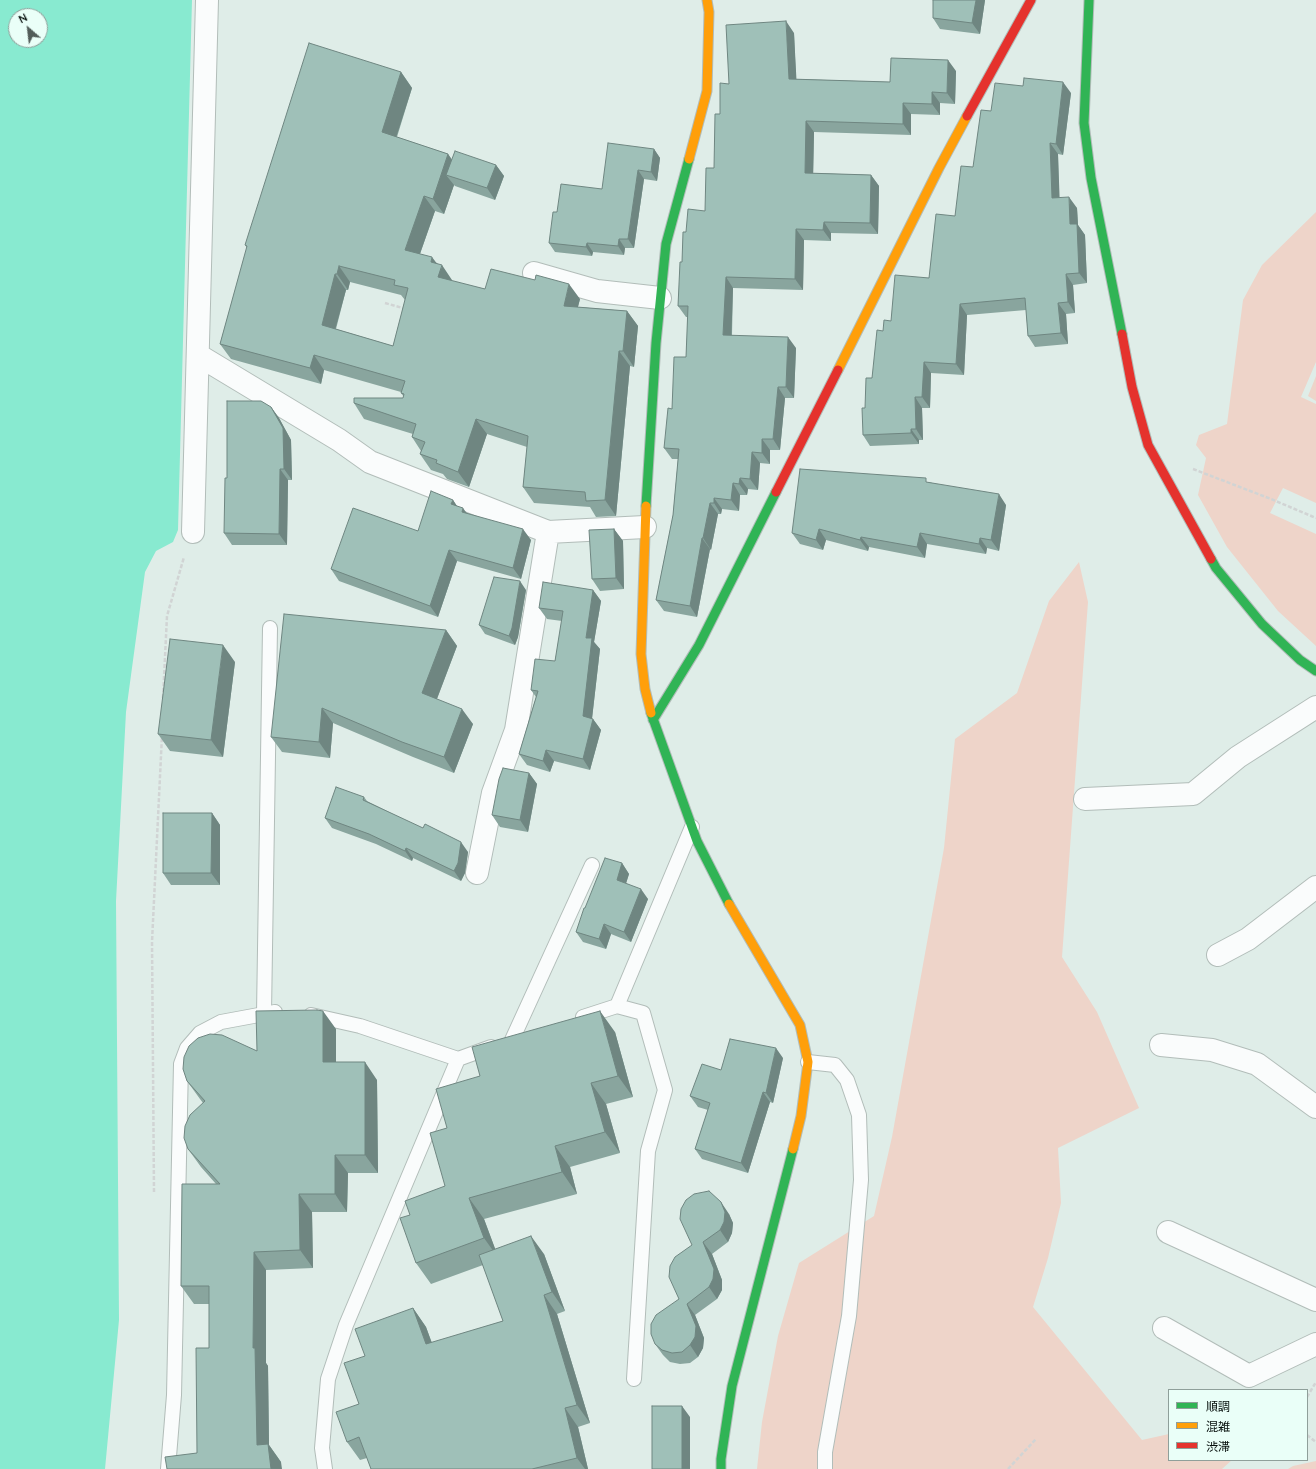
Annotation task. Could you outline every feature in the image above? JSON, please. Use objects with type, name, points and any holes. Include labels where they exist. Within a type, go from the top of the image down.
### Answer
[{"type":"street","points":[[193,532],[208,0]]},
{"type":"street","points":[[708,0],[707,91],[666,244],[660,298],[645,527],[641,654],[645,689],[653,720],[697,841],[730,907],[800,1025],[808,1062],[801,1116],[732,1386],[721,1459],[721,1469]]},
{"type":"street","points":[[653,720],[700,645],[939,168],[1031,0]]},
{"type":"street","points":[[1089,0],[1084,123],[1091,178],[1132,387],[1148,445],[1216,568],[1262,624],[1300,660],[1316,671]]},
{"type":"street","points":[[534,273],[597,291],[660,298]]},
{"type":"street","points":[[198,355],[339,440],[370,462],[548,532],[645,527]]},
{"type":"street","points":[[477,873],[494,793],[516,730],[548,532]]},
{"type":"street","points":[[1085,799],[1193,794],[1238,757],[1316,707]]},
{"type":"street","points":[[1218,955],[1248,939],[1316,887]]},
{"type":"street","points":[[1161,1045],[1212,1050],[1257,1064],[1316,1107]]},
{"type":"street","points":[[1168,1232],[1316,1300]]},
{"type":"street","points":[[1164,1328],[1249,1376],[1316,1344]]},
{"type":"lane","points":[[264,1013],[270,628]]},
{"type":"lane","points":[[617,1006],[692,827]]},
{"type":"lane","points":[[512,1040],[592,865]]},
{"type":"lane","points":[[572,1020],[617,1006],[643,1013],[665,1090],[648,1152],[634,1379]]},
{"type":"lane","points":[[168,1469],[174,1395],[181,1064],[187,1048],[200,1033],[221,1022],[264,1013],[291,1011],[360,1026],[458,1058],[527,1036]]},
{"type":"lane","points":[[325,1469],[322,1448],[328,1379],[346,1325],[458,1058]]},
{"type":"lane","points":[[808,1062],[835,1065],[847,1080],[859,1115],[860,1130],[861,1180],[850,1316],[825,1452],[825,1469]]},
{"type":"path","points":[[385,303],[408,310]]},
{"type":"path","points":[[1166,477],[1185,466],[1272,499],[1316,518]]},
{"type":"path","points":[[163,699],[167,616],[184,557],[193,532]]},
{"type":"path","points":[[154,1196],[152,942],[162,730]]},
{"type":"path","points":[[1308,1395],[1316,1382]]},
{"type":"path","points":[[1308,1436],[1316,1442]]},
{"type":"path","points":[[1008,1469],[1036,1439]]},
{"type":"shaded area","points":[[0,0],[192,0],[178,530],[173,542],[156,551],[145,572],[126,712],[116,901],[119,1320],[105,1469],[0,1469]]},
{"type":"shaded area","points":[[1316,212],[1316,362],[1301,397],[1316,404],[1316,503],[1283,488],[1270,513],[1316,534],[1316,646],[1278,611],[1227,547],[1198,495],[1206,458],[1196,445],[1199,435],[1227,424],[1243,300],[1262,265]]},
{"type":"shaded area","points":[[1316,376],[1316,401],[1308,396]]},
{"type":"shaded area","points":[[1079,562],[1088,602],[1062,957],[1097,1012],[1139,1108],[1058,1148],[1061,1203],[1048,1258],[1033,1307],[1142,1440],[1168,1434],[1168,1461],[1231,1461],[1222,1469],[757,1469],[762,1422],[778,1336],[799,1263],[874,1216],[892,1137],[944,848],[955,739],[1017,693],[1049,601]]},
{"type":"shaded area","points":[[1316,1461],[1316,1469],[1288,1469],[1293,1466]]},
{"type":"building","points":[[933,0],[976,0],[972,23],[933,18]]},
{"type":"building","points":[[786,21],[789,79],[890,82],[891,58],[948,60],[947,93],[932,92],[932,104],[903,103],[903,124],[806,121],[805,173],[871,175],[870,223],[824,222],[823,230],[796,229],[795,279],[726,277],[723,335],[788,337],[786,387],[778,387],[773,439],[762,439],[762,453],[752,452],[750,479],[740,478],[739,484],[733,483],[731,500],[714,498],[714,503],[710,503],[690,606],[656,600],[673,515],[679,449],[664,448],[668,408],[672,409],[674,357],[686,357],[688,306],[678,306],[683,232],[686,232],[688,209],[705,211],[706,168],[714,168],[715,114],[720,114],[720,83],[729,84],[726,25]]},
{"type":"building","points":[[309,43],[401,72],[382,132],[448,154],[433,199],[424,196],[405,250],[432,257],[431,262],[442,265],[438,277],[485,289],[491,269],[535,280],[536,275],[569,284],[564,306],[627,311],[623,351],[619,351],[605,500],[586,501],[585,492],[523,487],[528,436],[476,419],[458,472],[436,463],[437,460],[420,454],[425,442],[412,437],[416,424],[354,403],[354,398],[403,398],[404,394],[401,393],[405,381],[314,355],[310,368],[220,344],[247,246],[245,245]],"holes":[[[339,266],[395,280],[394,285],[408,288],[393,346],[322,325],[335,274],[337,274]]]},
{"type":"building","points":[[1024,78],[1063,82],[1056,144],[1050,143],[1052,198],[1069,197],[1070,224],[1077,224],[1079,273],[1066,274],[1068,302],[1058,303],[1061,333],[1028,336],[1025,298],[960,304],[956,364],[924,362],[922,397],[915,397],[916,429],[911,429],[911,433],[863,435],[862,408],[865,408],[866,378],[872,378],[877,330],[883,331],[884,320],[891,321],[895,275],[929,278],[936,214],[955,216],[961,166],[973,167],[981,110],[991,111],[995,83],[1023,86]]},
{"type":"building","points":[[608,143],[654,149],[651,172],[638,170],[628,239],[619,239],[618,246],[587,243],[586,247],[549,243],[553,212],[557,212],[561,184],[602,189]]},
{"type":"building","points":[[455,151],[496,165],[487,188],[446,175]]},
{"type":"building","points":[[227,401],[261,401],[271,407],[283,428],[284,469],[280,469],[279,534],[224,533],[225,478],[227,478]]},
{"type":"building","points":[[800,469],[926,478],[926,482],[999,494],[991,540],[980,538],[979,544],[920,533],[917,547],[861,537],[860,540],[819,529],[816,540],[792,533]]},
{"type":"building","points":[[431,491],[453,500],[451,504],[463,508],[462,512],[523,529],[513,568],[449,550],[430,606],[331,569],[353,508],[418,531]]},
{"type":"building","points":[[614,529],[616,578],[592,579],[589,530]]},
{"type":"building","points":[[494,577],[520,581],[512,628],[509,636],[479,625]]},
{"type":"building","points":[[543,582],[593,590],[586,638],[592,638],[583,716],[593,719],[583,759],[546,750],[543,761],[519,754],[538,691],[531,690],[535,659],[555,661],[563,611],[539,608]]},
{"type":"building","points":[[284,614],[446,630],[422,693],[462,709],[444,757],[402,742],[322,708],[319,742],[271,737]]},
{"type":"building","points":[[170,639],[223,645],[211,740],[158,734]]},
{"type":"building","points":[[503,768],[529,773],[520,820],[492,815],[499,779]]},
{"type":"building","points":[[336,787],[364,797],[363,800],[423,828],[425,824],[461,842],[458,863],[454,871],[406,848],[405,851],[369,834],[325,818]]},
{"type":"building","points":[[163,813],[212,813],[211,873],[163,873]]},
{"type":"building","points":[[605,858],[622,863],[617,880],[641,889],[624,932],[604,924],[599,939],[576,932],[584,908]]},
{"type":"building","points":[[256,1011],[323,1011],[323,1062],[365,1062],[365,1155],[335,1155],[335,1194],[299,1194],[300,1250],[254,1252],[253,1348],[255,1348],[257,1445],[268,1444],[271,1469],[167,1469],[165,1457],[197,1453],[196,1348],[209,1348],[209,1286],[181,1286],[182,1184],[220,1184],[188,1149],[184,1138],[185,1126],[190,1115],[205,1101],[187,1081],[183,1069],[184,1057],[189,1046],[198,1038],[210,1034],[222,1035],[257,1051]]},
{"type":"building","points":[[600,1011],[618,1076],[591,1083],[605,1132],[555,1146],[562,1172],[469,1198],[484,1238],[416,1263],[400,1218],[410,1215],[405,1201],[445,1186],[430,1133],[447,1128],[436,1089],[480,1076],[472,1047]]},
{"type":"building","points":[[730,1039],[776,1048],[766,1093],[763,1092],[741,1163],[695,1149],[710,1103],[690,1096],[702,1064],[721,1070]]},
{"type":"building","points":[[709,1191],[721,1202],[725,1212],[724,1222],[720,1230],[703,1242],[714,1269],[713,1279],[709,1287],[687,1304],[696,1326],[695,1337],[690,1345],[682,1352],[672,1353],[662,1350],[655,1344],[651,1334],[651,1324],[656,1315],[679,1299],[669,1277],[670,1266],[675,1257],[692,1245],[680,1219],[681,1209],[686,1200],[694,1194]]},
{"type":"building","points":[[531,1236],[552,1292],[544,1295],[577,1405],[565,1408],[577,1458],[532,1469],[371,1469],[359,1437],[347,1442],[336,1412],[359,1404],[344,1363],[365,1356],[355,1329],[413,1308],[426,1344],[503,1321],[479,1255]]},
{"type":"building","points":[[652,1406],[682,1406],[682,1469],[652,1469]]},
{"type":"traffic: fast","points":[[1089,0],[1084,123],[1091,178],[1122,334]]},
{"type":"traffic: fast","points":[[646,506],[656,343],[666,244],[689,159]]},
{"type":"traffic: fast","points":[[653,720],[699,645],[776,492]]},
{"type":"traffic: fast","points":[[1211,559],[1216,568],[1262,624],[1300,660],[1316,671]]},
{"type":"traffic: fast","points":[[651,713],[697,841],[729,904]]},
{"type":"traffic: fast","points":[[721,1469],[721,1459],[732,1386],[793,1149]]},
{"type":"traffic: slow","points":[[689,159],[707,91],[709,12],[707,0]]},
{"type":"traffic: slow","points":[[838,370],[939,168],[967,116]]},
{"type":"traffic: slow","points":[[646,506],[641,654],[645,689],[651,713]]},
{"type":"traffic: slow","points":[[729,904],[800,1025],[808,1062],[801,1116],[793,1149]]},
{"type":"traffic: jam","points":[[967,116],[1031,0]]},
{"type":"traffic: jam","points":[[1122,334],[1132,387],[1148,445],[1211,559]]},
{"type":"traffic: jam","points":[[776,492],[838,370]]}]
